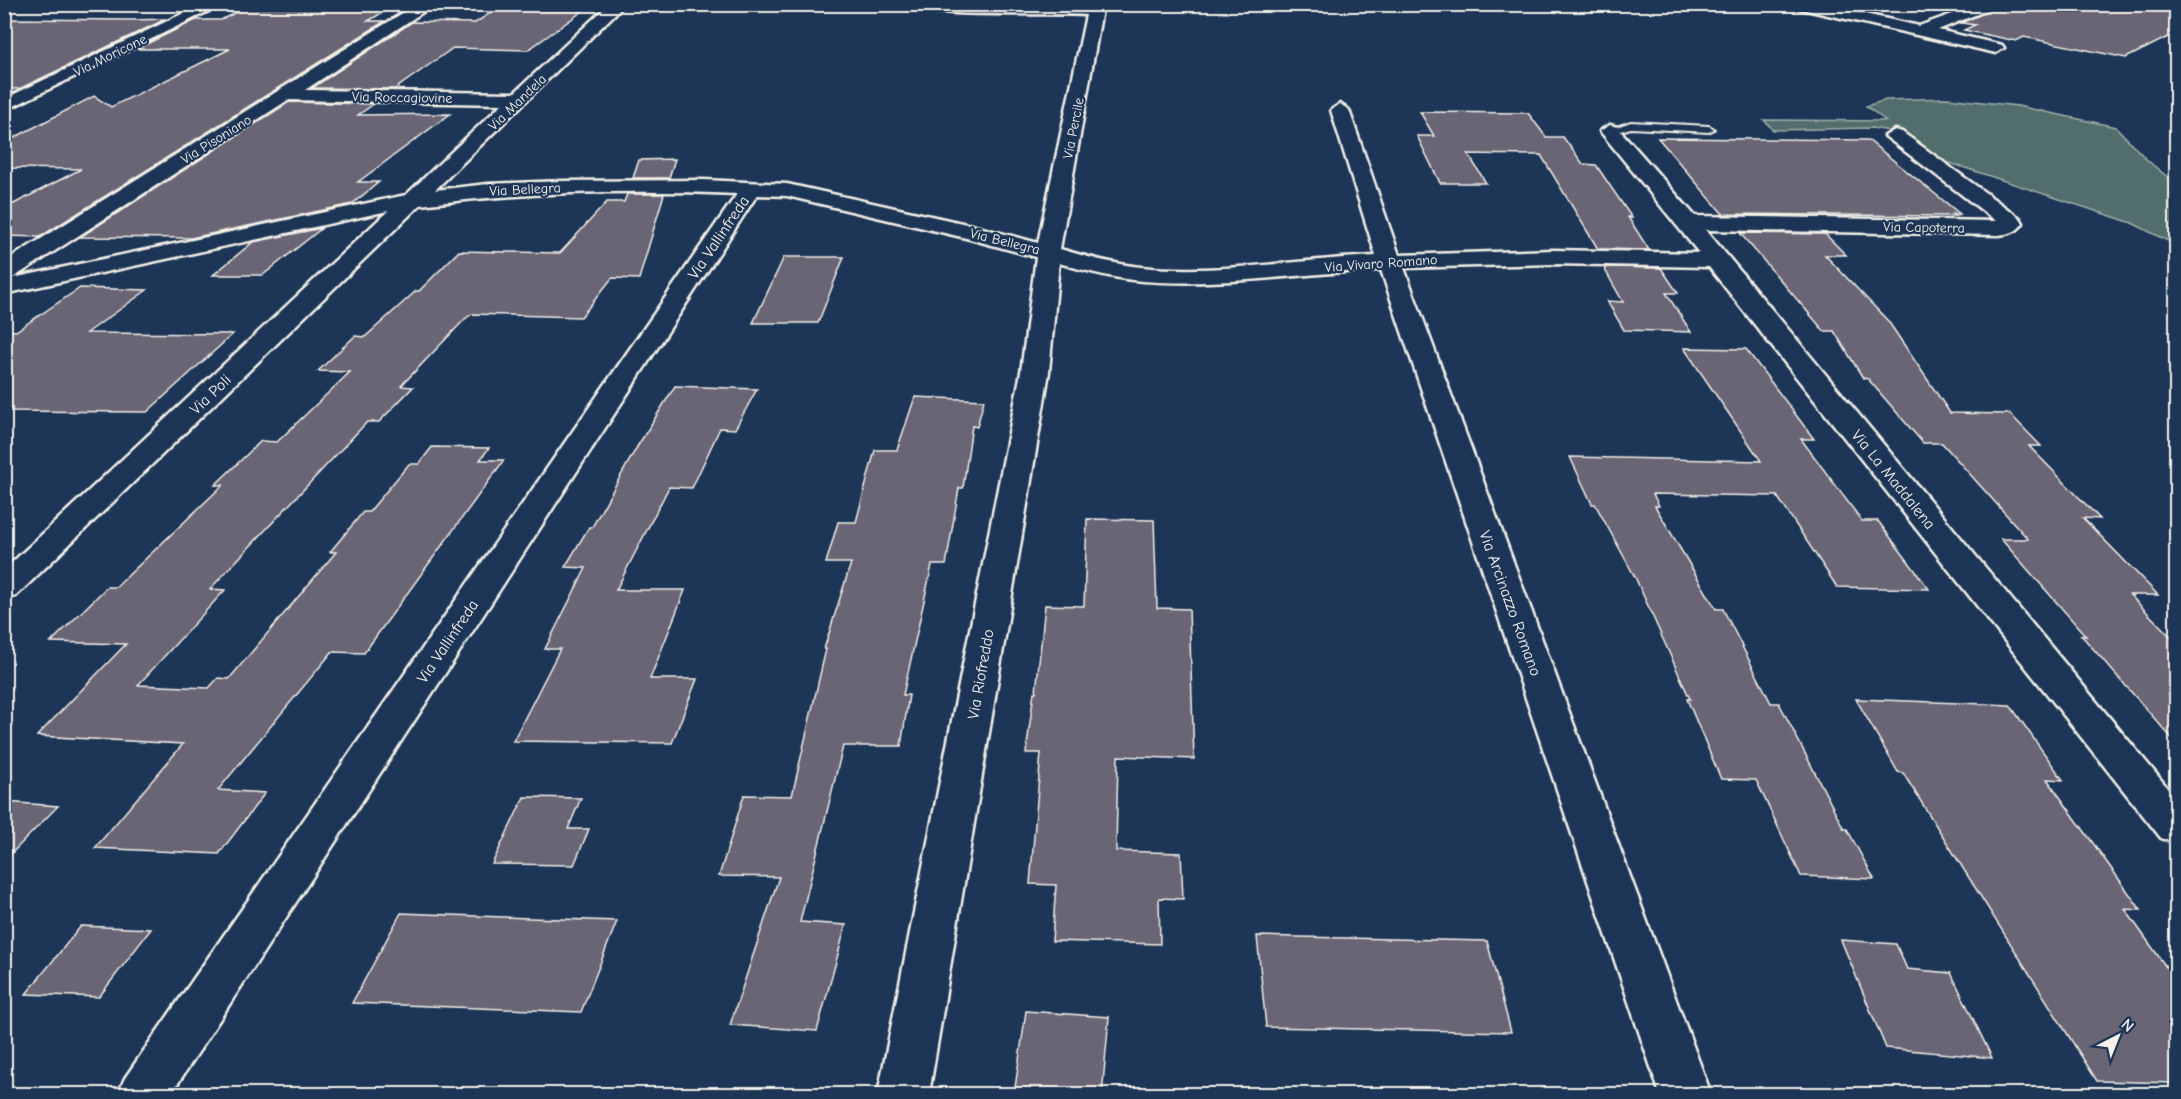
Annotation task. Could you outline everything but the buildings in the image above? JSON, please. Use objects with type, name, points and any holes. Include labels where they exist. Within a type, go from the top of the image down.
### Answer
[{"type":"street","name":"Via Moricone","points":[[4,106],[216,4]]},
{"type":"street","name":"Via Pisoniano","points":[[4,273],[428,4]]},
{"type":"street","name":"Via Mandela","points":[[415,199],[618,4]]},
{"type":"street","points":[[912,4],[956,8],[1056,6],[1096,8]]},
{"type":"street","points":[[1797,4],[1996,48]]},
{"type":"street","points":[[1921,32],[1995,4]]},
{"type":"street","name":"Via Percile","points":[[1048,252],[1096,8]]},
{"type":"street","name":"Via Roccagiovine","points":[[284,95],[520,99]]},
{"type":"street","name":"Via Arcinazzo Romano","points":[[1340,110],[1390,262],[1685,1095]]},
{"type":"street","name":"Via La Maddalena","points":[[1610,131],[1689,223],[1716,260],[2176,826]]},
{"type":"street","name":"Via Capoterra","points":[[1689,223],[1999,228],[2008,227],[2012,223],[1894,136]]},
{"type":"street","name":"Via Bellegra","points":[[4,287],[415,199],[543,188],[752,187],[807,194],[1048,252]]},
{"type":"street","name":"Via Vallinfreda","points":[[143,1095],[752,187]]},
{"type":"street","name":"Via Poli","points":[[4,589],[415,199]]},
{"type":"street","name":"Via Vivaro Romano","points":[[1048,252],[1109,269],[1160,275],[1251,273],[1390,262],[1553,257],[1716,260]]},
{"type":"street","name":"Via Riofreddo","points":[[903,1095],[1035,372],[1048,252]]},
{"type":"lane","points":[[1610,131],[1631,125],[1709,129]]},
{"type":"green space","points":[[1947,98],[2018,106],[2116,127],[2147,160],[2176,184],[2176,245],[2132,223],[1935,158],[1902,133],[1872,128],[1773,130],[1764,120],[1886,121],[1866,106],[1886,100]]}]
